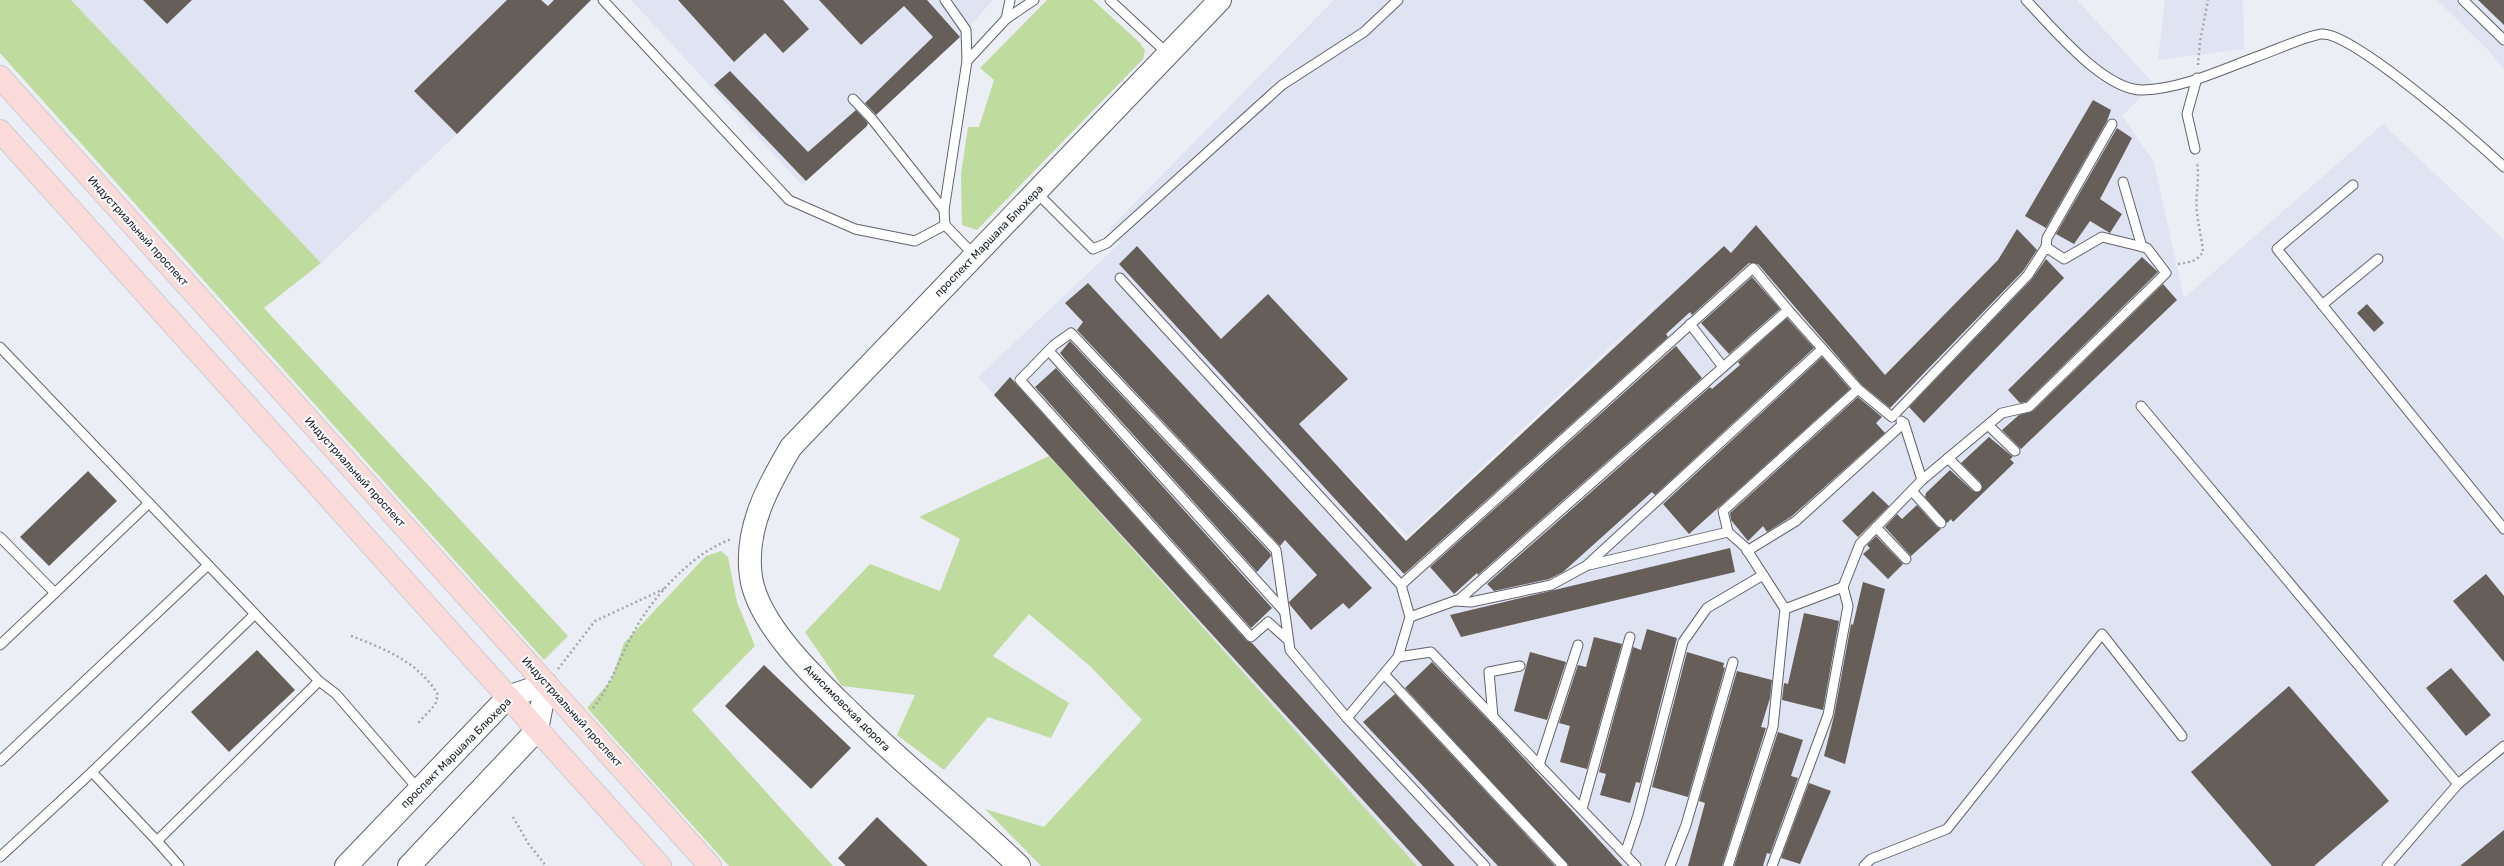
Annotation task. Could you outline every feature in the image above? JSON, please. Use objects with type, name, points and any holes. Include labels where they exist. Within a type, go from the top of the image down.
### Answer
[{"type":"main road","name":"Индустриальный проспект","points":[[0,77],[710,866]]},
{"type":"main road","points":[[0,132],[660,866]]},
{"type":"street","name":"проспект Маршала Блюхера","points":[[766,488],[791,447],[1220,0]]},
{"type":"street","name":"Анисимовская дорога","points":[[766,488],[754,531],[750,552],[751,578],[762,606],[778,635],[822,686],[902,763],[1019,866]]},
{"type":"street","name":"проспект Маршала Блюхера","points":[[346,866],[508,697],[546,684]]},
{"type":"street","points":[[409,866],[537,730],[546,684]]},
{"type":"lane","points":[[603,0],[789,200],[855,229],[915,241],[945,225]]},
{"type":"lane","points":[[946,0],[966,30],[967,60],[944,210],[945,225],[975,256]]},
{"type":"lane","points":[[1006,19],[1010,0]]},
{"type":"lane","points":[[967,60],[1006,19],[1034,0]]},
{"type":"lane","points":[[1110,0],[1168,54]]},
{"type":"lane","points":[[1036,192],[1092,249],[1107,243],[1282,85],[1364,32],[1398,0]]},
{"type":"lane","points":[[2026,0],[2085,63],[2127,88],[2142,90],[2163,88],[2197,78],[2322,34],[2346,42],[2420,94],[2472,136],[2504,167]]},
{"type":"lane","points":[[2463,0],[2504,40]]},
{"type":"lane","points":[[2195,149],[2187,114],[2197,78]]},
{"type":"lane","points":[[853,100],[872,119],[944,210]]},
{"type":"lane","points":[[1892,417],[2028,275],[2046,247],[2047,238],[2112,124]]},
{"type":"lane","points":[[2123,182],[2142,247]]},
{"type":"lane","points":[[2353,185],[2277,249],[2504,529]]},
{"type":"lane","points":[[1772,866],[1828,715],[1848,606],[1844,587],[1860,544],[1922,480],[2002,413],[2029,407],[2166,273],[2147,248],[2102,237],[2064,259],[2046,247]]},
{"type":"lane","points":[[2322,305],[2378,259]]},
{"type":"lane","points":[[1401,585],[1753,268],[1858,389],[1892,417],[1904,422]]},
{"type":"lane","points":[[1120,278],[1401,585],[1410,617],[1398,657],[1347,718]]},
{"type":"lane","points":[[1410,617],[1460,599],[1788,310]]},
{"type":"lane","points":[[1690,324],[1723,367]]},
{"type":"lane","points":[[1288,640],[1268,622],[1251,637],[1020,380],[1049,351],[1071,333],[1276,550],[1290,650],[1347,718],[1485,866]]},
{"type":"lane","points":[[0,347],[319,682],[336,694],[419,790]]},
{"type":"lane","points":[[1455,601],[1471,602],[1551,585],[1588,565],[1822,349]]},
{"type":"lane","points":[[1049,351],[1284,611]]},
{"type":"lane","points":[[1728,866],[1773,727],[1785,609],[1747,551],[1728,532],[1723,511],[1858,389]]},
{"type":"lane","points":[[2141,406],[2458,784]]},
{"type":"lane","points":[[1904,422],[1922,480]]},
{"type":"lane","points":[[1747,551],[1796,521],[1904,422]]},
{"type":"lane","points":[[1988,425],[2015,451]]},
{"type":"lane","points":[[1948,458],[1977,487]]},
{"type":"lane","points":[[1912,491],[1941,523]]},
{"type":"lane","points":[[0,645],[149,503]]},
{"type":"lane","points":[[1876,527],[1906,558]]},
{"type":"lane","points":[[1588,565],[1728,532]]},
{"type":"lane","points":[[1,540],[55,594]]},
{"type":"lane","points":[[0,761],[208,565]]},
{"type":"lane","points":[[1625,854],[1638,815],[1683,642],[1707,608],[1763,575]]},
{"type":"lane","points":[[1785,609],[1844,587]]},
{"type":"lane","points":[[0,857],[92,772],[255,614]]},
{"type":"lane","points":[[1864,866],[1871,859],[1947,828],[2102,634],[2182,736]]},
{"type":"lane","points":[[1582,810],[1630,637]]},
{"type":"lane","points":[[1539,765],[1578,645]]},
{"type":"lane","points":[[1398,657],[1431,652],[1636,866]]},
{"type":"lane","points":[[1670,866],[1686,826],[1733,662]]},
{"type":"lane","points":[[1493,717],[1489,672],[1520,666]]},
{"type":"lane","points":[[1384,674],[1563,866]]},
{"type":"lane","points":[[157,842],[319,682]]},
{"type":"lane","points":[[2387,866],[2458,784],[2504,746]]},
{"type":"lane","points":[[92,772],[179,866]]},
{"type":"path","points":[[2197,78],[2200,42],[2208,0]]},
{"type":"path","points":[[2178,264],[2192,262],[2199,259],[2203,252],[2197,213],[2196,193],[2199,174],[2195,149]]},
{"type":"path","points":[[581,723],[603,694],[636,627],[665,589],[683,570],[712,548],[754,531]]},
{"type":"path","points":[[546,684],[595,621],[665,589]]},
{"type":"path","points":[[352,636],[380,646],[415,668],[430,681],[438,695],[435,705],[418,723]]},
{"type":"path","points":[[513,817],[528,843],[546,866]]},
{"type":"shaded area","points":[[71,0],[591,0],[457,134],[321,263]]},
{"type":"shaded area","points":[[631,0],[993,0],[961,36],[802,185]]},
{"type":"shaded area","points":[[1334,0],[2077,0],[2154,84],[2122,116],[2154,162],[2184,298],[2383,124],[2504,240],[2504,866],[1417,866],[978,377],[1120,243],[1108,230]],"holes":[[[1687,275],[1409,544],[1337,465],[1408,536]]]},
{"type":"shaded area","points":[[2165,0],[2243,0],[2244,49],[2158,60]]},
{"type":"shaded area","points":[[2437,0],[2504,0],[2504,69],[2488,50]]},
{"type":"green space","points":[[0,0],[71,0],[321,263],[264,308],[568,636],[544,660],[0,53]]},
{"type":"green space","points":[[1047,0],[1093,0],[1140,43],[1145,51],[1143,59],[977,230],[962,225],[961,174],[968,127],[979,127],[994,80],[980,68]]},
{"type":"green space","points":[[1049,456],[1417,866],[1041,866],[985,809],[1044,827],[1142,720],[1090,666],[1029,614],[993,656],[1069,703],[1051,738],[988,717],[944,770],[897,735],[915,695],[842,686],[805,632],[870,564],[940,591],[960,539],[919,517]]},
{"type":"green space","points":[[721,551],[728,557],[737,602],[755,646],[692,710],[833,866],[729,866],[587,708],[611,680],[624,643],[706,556]]},
{"type":"building","points":[[143,0],[192,0],[167,24]]},
{"type":"building","points":[[507,0],[541,0],[548,6],[554,0],[591,0],[457,134],[414,91]]},
{"type":"building","points":[[678,0],[783,0],[809,29],[783,53],[765,33],[734,62]]},
{"type":"building","points":[[819,0],[927,0],[960,37],[876,115],[865,103],[933,37],[904,6],[861,45]]},
{"type":"building","points":[[2478,0],[2504,0],[2504,25]]},
{"type":"building","points":[[730,71],[808,152],[856,110],[868,123],[867,126],[806,181],[714,85]]},
{"type":"building","points":[[2093,100],[2111,110],[2107,121],[2046,228],[2025,216]]},
{"type":"building","points":[[2117,128],[2132,138],[2100,199],[2122,214],[2110,233],[2090,221],[2074,244],[2056,234]]},
{"type":"building","points":[[1756,225],[1885,375],[1998,260],[2017,229],[2037,250],[2023,271],[1890,408],[1862,385],[1758,264],[1749,263],[1692,315],[1690,312],[1666,334],[1668,337],[1404,574],[1119,264],[1137,246],[1221,339],[1268,294],[1348,379],[1299,424],[1406,541],[1724,246],[1731,253]]},
{"type":"building","points":[[2142,257],[2158,272],[2026,402],[2020,403],[2008,390]]},
{"type":"building","points":[[2046,259],[2064,278],[1924,423],[1909,407],[2032,279]]},
{"type":"building","points":[[1752,277],[1780,309],[1729,354],[1701,323]]},
{"type":"building","points":[[1088,283],[1372,588],[1349,609],[1343,603],[1311,630],[1290,605],[1289,602],[1317,575],[1285,540],[1280,546],[1077,330],[1083,322],[1065,303]]},
{"type":"building","points":[[2163,284],[2177,300],[2021,449],[2002,430],[2019,415],[2033,411]]},
{"type":"building","points":[[2367,304],[2384,323],[2374,332],[2357,313]]},
{"type":"building","points":[[1787,318],[1814,348],[1655,495],[1652,492],[1563,572],[1549,579],[1494,591],[1487,584],[1710,387],[1712,389],[1740,365],[1738,362]]},
{"type":"building","points":[[1070,341],[1270,553],[1271,556],[1257,572],[1060,353]]},
{"type":"building","points":[[1676,346],[1702,378],[1478,575],[1477,573],[1454,594],[1430,567]]},
{"type":"building","points":[[1822,357],[1850,389],[1689,534],[1663,504]]},
{"type":"building","points":[[1056,368],[1272,608],[1251,628],[1035,387]]},
{"type":"building","points":[[1010,377],[1247,641],[1252,643],[1455,866],[1423,866],[994,395]]},
{"type":"building","points":[[1858,397],[1882,417],[1876,423],[1885,433],[1792,516],[1767,532],[1763,526],[1748,541],[1731,520],[1730,513]]},
{"type":"building","points":[[1989,437],[2013,457],[2010,459],[2014,463],[1953,522],[1951,519],[1947,523],[1925,497],[1926,493],[1950,470],[1973,491],[1981,491],[1981,483],[1961,463]]},
{"type":"building","points":[[88,471],[117,501],[49,566],[20,537]]},
{"type":"building","points":[[1873,491],[1889,506],[1858,537],[1842,521]]},
{"type":"building","points":[[1917,505],[1937,527],[1941,529],[1911,556],[1885,527],[1897,514],[1902,519]]},
{"type":"building","points":[[1876,536],[1903,564],[1888,579],[1863,554],[1870,548],[1867,545]]},
{"type":"building","points":[[1730,548],[1735,572],[1461,637],[1450,615]]},
{"type":"building","points":[[2486,574],[2504,596],[2504,662],[2453,601]]},
{"type":"building","points":[[1863,582],[1885,589],[1845,764],[1824,756],[1834,716],[1851,624],[1853,625]]},
{"type":"building","points":[[1804,613],[1839,621],[1823,710],[1782,700],[1784,683],[1788,684]]},
{"type":"building","points":[[1647,629],[1677,638],[1640,783],[1636,782],[1630,803],[1600,795],[1606,774],[1599,772],[1633,647],[1641,650]]},
{"type":"building","points":[[1594,637],[1622,644],[1587,769],[1560,762],[1570,726],[1559,723],[1578,665],[1586,667]]},
{"type":"building","points":[[257,650],[295,690],[229,752],[191,712]]},
{"type":"building","points":[[1530,652],[1566,662],[1547,720],[1514,711]]},
{"type":"building","points":[[1687,652],[1724,663],[1723,667],[1725,668],[1688,797],[1652,787]]},
{"type":"building","points":[[1432,662],[1495,727],[1623,866],[1569,866],[1405,688]]},
{"type":"building","points":[[764,665],[851,748],[811,789],[725,706]]},
{"type":"building","points":[[2451,668],[2491,715],[2466,736],[2426,688]]},
{"type":"building","points":[[1737,671],[1772,680],[1770,698],[1761,727],[1766,728],[1722,866],[1688,866],[1705,803],[1699,801]]},
{"type":"building","points":[[2289,686],[2389,801],[2314,866],[2272,866],[2191,772]]},
{"type":"building","points":[[1395,694],[1555,866],[1498,866],[1363,722]]},
{"type":"building","points":[[1778,732],[1803,740],[1791,776],[1798,778],[1770,854],[1767,853],[1763,866],[1734,866]]},
{"type":"building","points":[[1809,783],[1831,791],[1800,864],[1781,858]]},
{"type":"building","points":[[877,817],[928,866],[846,866],[838,858]]},
{"type":"building","points":[[2504,830],[2504,866],[2460,866]]}]
